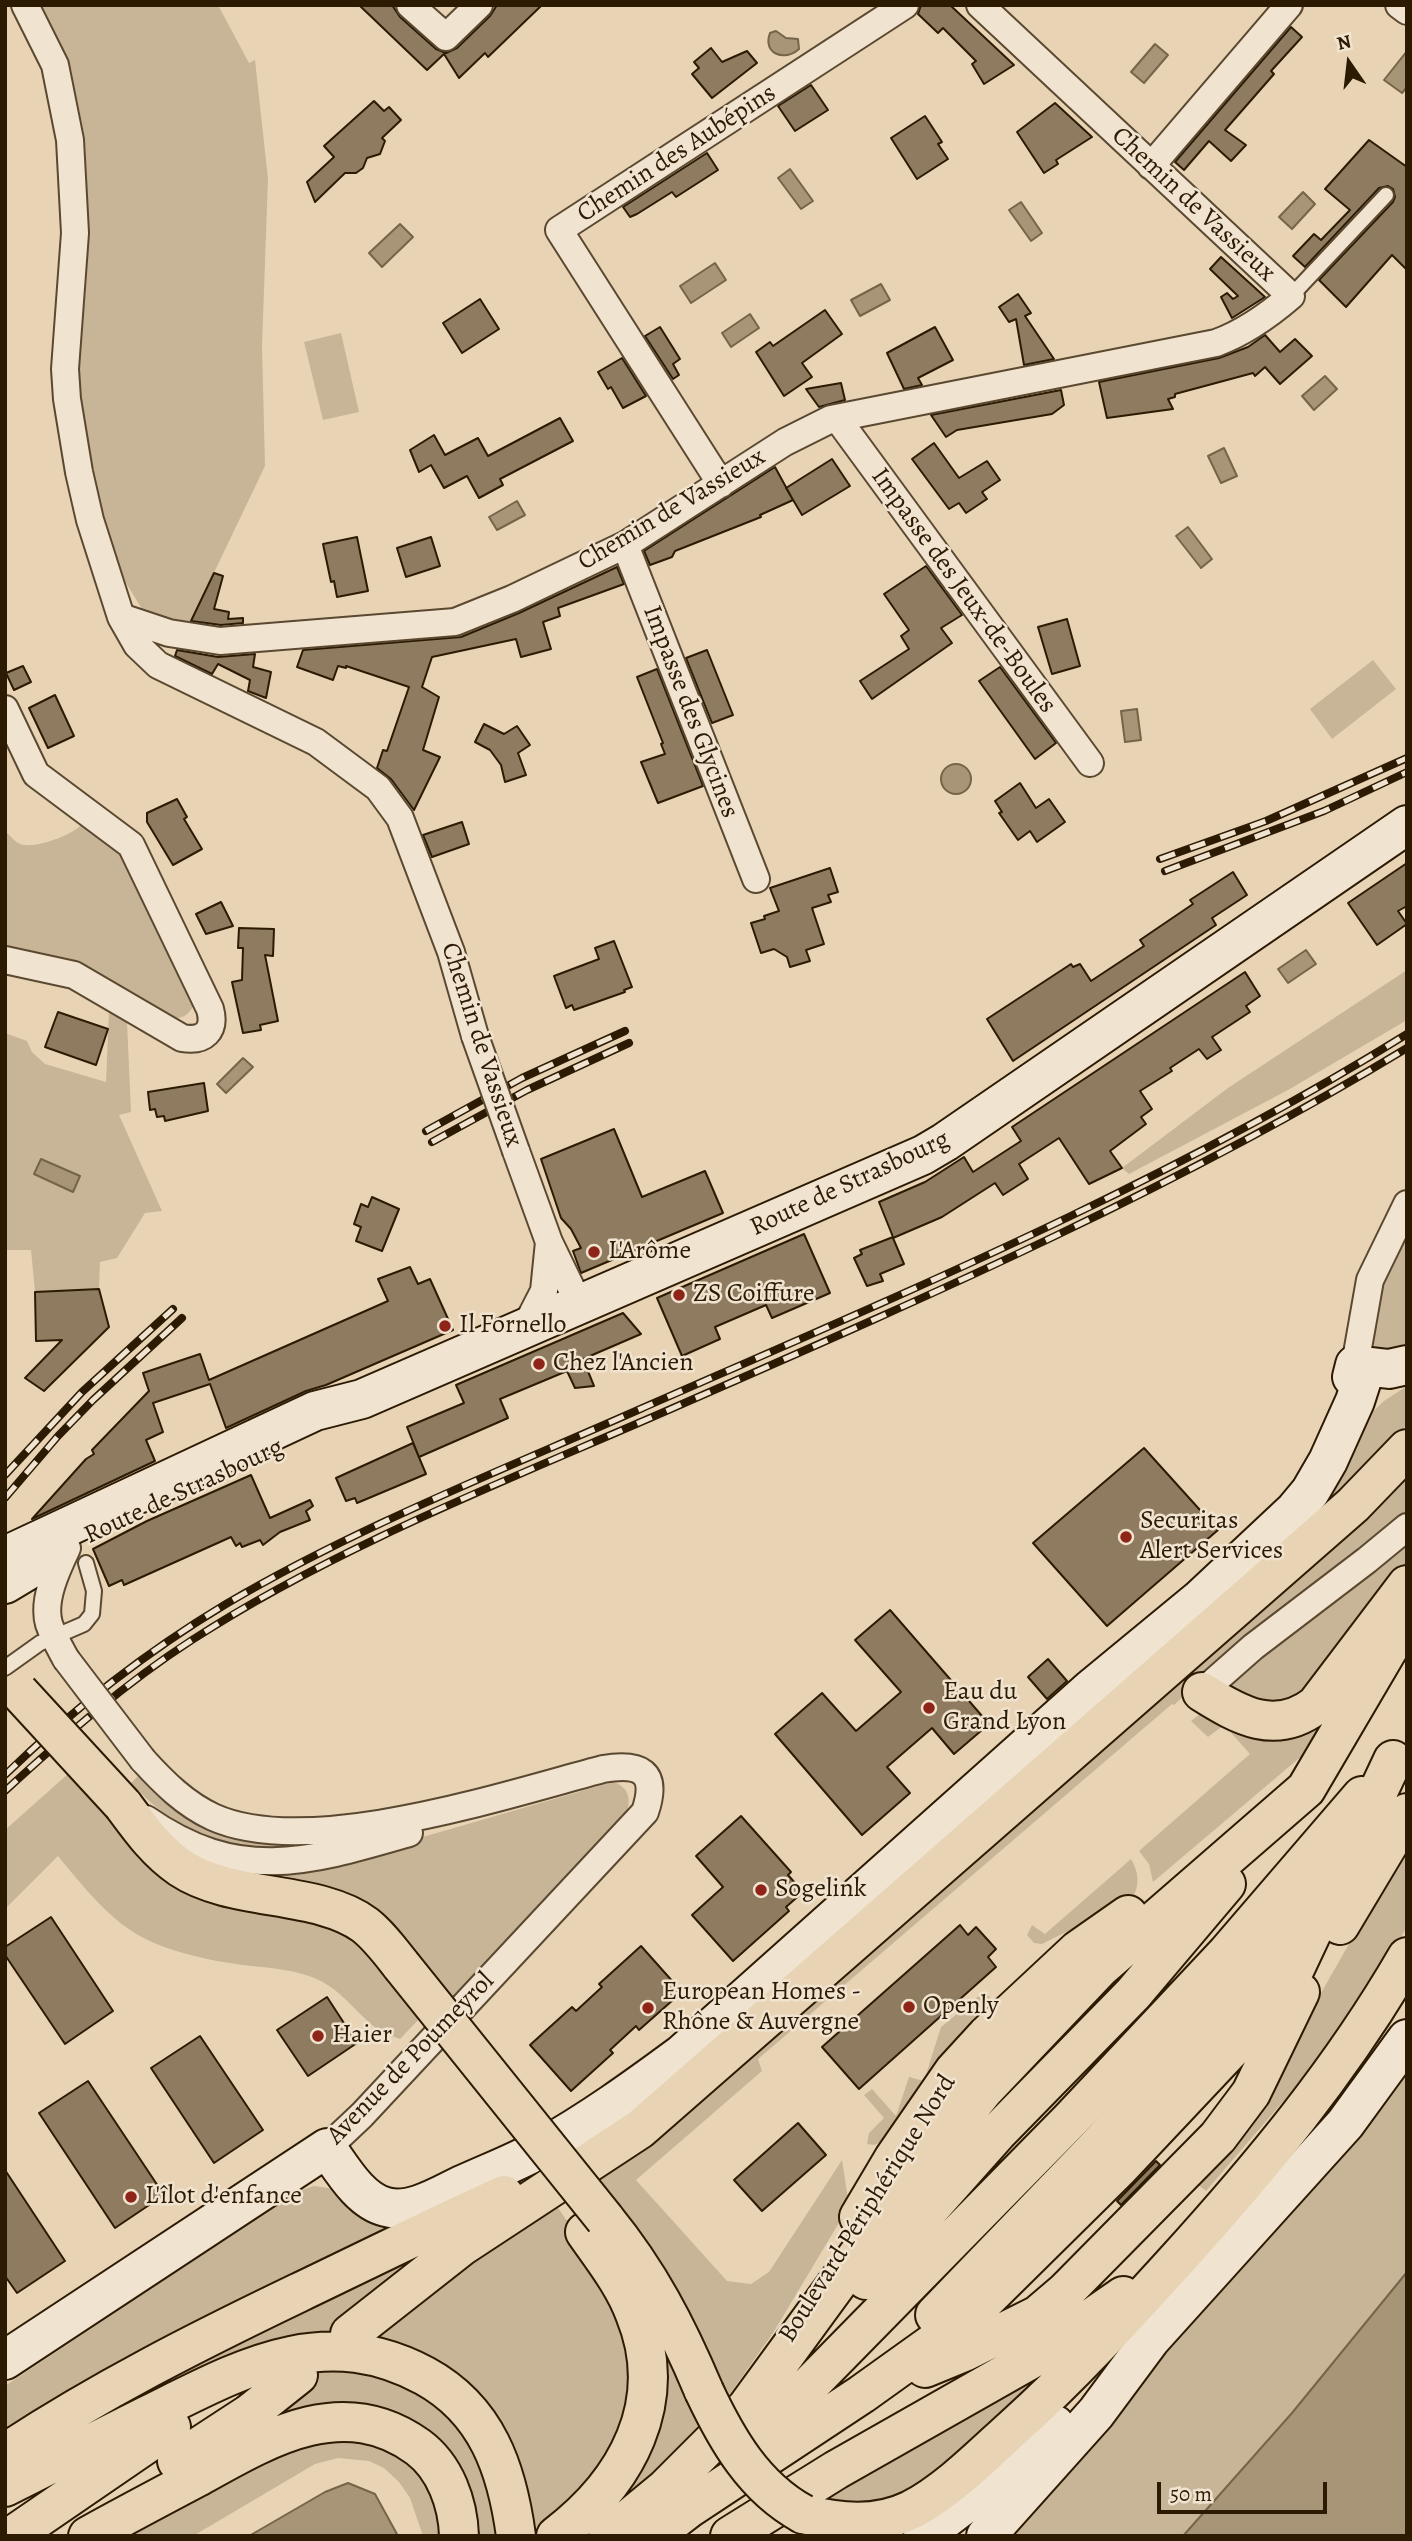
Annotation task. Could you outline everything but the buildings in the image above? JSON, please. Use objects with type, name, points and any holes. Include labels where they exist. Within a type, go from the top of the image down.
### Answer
[{"type":"main road","name":"Route de Strasbourg","points":[[7,1574],[315,1410],[362,1399],[899,1166],[945,1142],[1335,877],[1407,825]]},
{"type":"main road","name":"Route de Strasbourg","points":[[1335,877],[1407,840]]},
{"type":"main road","points":[[1273,1531],[1370,1381],[1389,1369],[1407,1365]]},
{"type":"main road","points":[[327,2148],[351,2181],[373,2203],[389,2208],[409,2207],[433,2199],[539,2150],[625,2096],[682,2054],[1091,1689],[1218,1584],[1295,1510],[1310,1492],[1370,1381]]},
{"type":"main road","name":"Route de Strasbourg","points":[[7,1574],[76,1556],[335,1421],[362,1399]]},
{"type":"main road","points":[[350,2334],[462,2246],[640,2129],[1353,1506],[1407,1449]]},
{"type":"main road","points":[[1202,1692],[1232,1710],[1264,1721],[1301,1716],[1316,1705],[1407,1585]]},
{"type":"main road","points":[[1306,1789],[1407,1617]]},
{"type":"main road","points":[[688,2509],[755,2421],[928,2159],[983,2091],[1100,1968],[1306,1789],[1373,1713],[1407,1664]]},
{"type":"main road","points":[[12,1680],[154,1844],[183,1869],[224,1885],[343,1913],[379,1937],[595,2225],[635,2312],[648,2357],[647,2395],[636,2440],[613,2481],[556,2536]]},
{"type":"main road","points":[[755,2421],[980,2177],[1002,2166],[1196,1965],[1296,1842],[1346,1773],[1373,1713]]},
{"type":"main road","points":[[755,2421],[810,2405],[869,2356],[1089,2137],[1239,1976],[1400,1748]]},
{"type":"main road","points":[[862,2394],[964,2352],[1038,2315],[1065,2292],[1217,2137],[1251,2093],[1278,2040],[1400,1748]]},
{"type":"main road","points":[[941,2287],[950,2265],[1234,1965],[1400,1748]]},
{"type":"main road","points":[[608,2536],[664,2489],[755,2421],[974,2218],[1227,1954],[1400,1748]]},
{"type":"main road","points":[[653,2536],[688,2509],[862,2394],[964,2321],[1119,2168],[1283,1994],[1400,1748]]},
{"type":"main road","points":[[862,2394],[980,2328],[1129,2178],[1297,1998],[1407,1813]]},
{"type":"main road","points":[[595,2225],[627,2246],[658,2292],[729,2440],[766,2489],[803,2514],[831,2521],[871,2522],[894,2517],[934,2496],[1077,2369],[1199,2235],[1295,2123],[1345,2056],[1407,1957]]},
{"type":"main road","points":[[986,2536],[1096,2413],[1151,2339],[1345,2124],[1407,2039]]},
{"type":"main road","points":[[5,2452],[89,2400],[239,2320],[469,2211],[618,2145]]},
{"type":"main road","name":"Avenue de Poumeyrol","points":[[5,2360],[327,2148]]},
{"type":"main road","points":[[974,2218],[1014,2199]]},
{"type":"main road","points":[[730,2536],[836,2470],[1035,2357],[1133,2289],[1199,2235]]},
{"type":"main road","points":[[923,2536],[1003,2476],[1082,2399],[1151,2339]]},
{"type":"main road","points":[[37,2536],[170,2466],[231,2426],[303,2364],[333,2351],[381,2357],[421,2374],[457,2398],[493,2446],[502,2466],[514,2519]]},
{"type":"main road","points":[[5,2487],[233,2372],[277,2358],[303,2364]]},
{"type":"main road","points":[[12,2536],[137,2449],[252,2376],[284,2360],[303,2364]]},
{"type":"main road","points":[[88,2536],[270,2439],[315,2425],[358,2422],[393,2431],[423,2451],[436,2465],[455,2504],[459,2536]]},
{"type":"street","points":[[25,5],[55,65],[70,140],[75,233],[65,369],[67,399],[90,520],[121,617]]},
{"type":"street","points":[[410,5],[446,37],[479,5]]},
{"type":"street","name":"Chemin des Aubépins","points":[[720,484],[559,230],[905,5]]},
{"type":"street","name":"Chemin de Vassieux","points":[[121,617],[169,633],[220,641],[455,622],[512,599],[625,545],[785,442],[837,418],[1216,343],[1273,312],[1291,296],[980,5]]},
{"type":"street","points":[[1151,166],[1289,5]]},
{"type":"street","points":[[1399,5],[1407,11]]},
{"type":"street","name":"Impasse des Jeux-de-Boules","points":[[837,418],[1090,763]]},
{"type":"street","name":"Impasse des Glycines","points":[[625,545],[756,879]]},
{"type":"street","name":"Chemin de Vassieux","points":[[121,617],[137,645],[158,665],[316,742],[378,788],[400,818],[451,952],[475,1035],[549,1242],[579,1304]]},
{"type":"street","points":[[5,709],[41,778],[131,845],[210,1009],[213,1019],[210,1030],[203,1037],[191,1040],[182,1038],[74,975],[5,960]]},
{"type":"street","points":[[1370,1381],[1370,1280],[1407,1204]]},
{"type":"street","name":"Chemin de Vassieux","points":[[525,1328],[544,1291],[549,1242]]},
{"type":"street","points":[[1202,1692],[1253,1647],[1407,1527]]},
{"type":"street","points":[[56,1639],[48,1604],[54,1577],[76,1556]]},
{"type":"street","name":"Avenue de Poumeyrol","points":[[7,1574],[144,1760],[174,1791],[213,1817],[244,1827],[285,1831],[322,1830],[410,1818],[626,1765],[637,1768],[645,1775],[650,1786],[645,1812],[362,2115],[327,2148]]},
{"type":"street","name":"Avenue de Poumeyrol","points":[[123,1805],[167,1835],[192,1846],[243,1861],[279,1862],[327,1856],[423,1829],[603,1769]]},
{"type":"lane","points":[[1291,296],[1386,195]]},
{"type":"lane","points":[[12,1680],[26,1651],[84,1624],[92,1614],[94,1591],[76,1556]]},
{"type":"shaded area","points":[[40,5],[218,5],[249,63],[255,60],[268,179],[262,346],[265,466],[189,625],[142,609],[123,578],[104,521],[90,464],[77,381],[88,241],[85,138],[70,65]]},
{"type":"shaded area","points":[[776,31],[786,38],[798,39],[799,49],[787,55],[772,51],[768,40],[770,33]]},
{"type":"shaded area","points":[[1155,44],[1168,55],[1144,83],[1131,72]]},
{"type":"shaded area","points":[[1407,51],[1407,87],[1402,93],[1384,80]]},
{"type":"shaded area","points":[[790,169],[813,201],[801,209],[778,178]]},
{"type":"shaded area","points":[[1303,192],[1315,204],[1292,229],[1279,217]]},
{"type":"shaded area","points":[[1021,202],[1042,233],[1031,241],[1009,210]]},
{"type":"shaded area","points":[[400,224],[413,237],[382,267],[369,253]]},
{"type":"shaded area","points":[[715,263],[726,280],[691,303],[680,286]]},
{"type":"shaded area","points":[[881,284],[890,300],[860,316],[851,300]]},
{"type":"shaded area","points":[[750,314],[759,328],[731,347],[722,333]]},
{"type":"shaded area","points":[[341,333],[359,412],[323,420],[304,342]]},
{"type":"shaded area","points":[[1325,376],[1337,389],[1314,410],[1302,396]]},
{"type":"shaded area","points":[[1224,448],[1237,476],[1221,483],[1208,456]]},
{"type":"shaded area","points":[[517,501],[525,515],[497,530],[489,517]]},
{"type":"shaded area","points":[[1188,527],[1212,559],[1201,568],[1176,536]]},
{"type":"shaded area","points":[[1373,660],[1396,689],[1332,739],[1310,709]]},
{"type":"shaded area","points":[[1137,709],[1141,740],[1125,742],[1121,711]]},
{"type":"shaded area","points":[[956,764],[966,769],[971,779],[966,789],[956,794],[946,789],[941,779],[946,769]]},
{"type":"shaded area","points":[[81,825],[119,851],[180,970],[194,1004],[185,1015],[171,1018],[5,947],[5,831],[18,843],[32,845],[60,838]]},
{"type":"shaded area","points":[[1306,950],[1316,964],[1288,983],[1278,969]]},
{"type":"shaded area","points":[[1407,970],[1407,1020],[1288,1090],[1129,1174],[1122,1168],[1228,1088]]},
{"type":"shaded area","points":[[109,1010],[127,1022],[131,1112],[119,1115],[162,1211],[145,1213],[117,1258],[100,1262],[99,1289],[35,1292],[31,1250],[5,1250],[5,1033],[27,1041],[32,1052],[45,1064],[106,1082]]},
{"type":"shaded area","points":[[243,1058],[253,1067],[226,1093],[217,1084]]},
{"type":"shaded area","points":[[41,1159],[80,1176],[73,1192],[34,1174]]},
{"type":"shaded area","points":[[1407,1215],[1407,1347],[1377,1351],[1372,1341],[1385,1263]]},
{"type":"shaded area","points":[[1407,1386],[1407,1424],[1369,1472],[618,2118],[1384,1401]]},
{"type":"shaded area","points":[[1407,1460],[1407,1515],[1246,1638],[1174,1705],[758,2059],[762,2071],[636,2180],[727,2281],[751,2284],[769,2272],[842,2160],[849,2206],[773,2333],[722,2405],[585,2178]]},
{"type":"shaded area","points":[[1407,1532],[1407,1570],[1292,1711],[1228,1691],[1228,1682]]},
{"type":"shaded area","points":[[1206,1713],[1328,1724],[1304,1754],[1153,1882],[1149,1864],[1139,1851],[1250,1754],[1224,1725],[1208,1737],[1191,1721]]},
{"type":"shaded area","points":[[143,1771],[155,1783],[315,1838],[317,1845],[265,1848],[240,1845],[192,1830],[150,1802],[131,1783]]},
{"type":"shaded area","points":[[69,1773],[354,1929],[421,2017],[400,2039],[376,2028],[340,1994],[323,1982],[304,1974],[207,1959],[148,1940],[126,1927],[105,1909],[58,1856],[5,1909],[5,1830]]},
{"type":"shaded area","points":[[613,1782],[623,1787],[628,1796],[625,1816],[452,1999],[229,1867],[357,1856]]},
{"type":"shaded area","points":[[1407,1842],[1407,1927],[1367,1993],[1323,2055],[1206,2191],[1191,2179],[1263,2095]]},
{"type":"shaded area","points":[[1131,1859],[1138,1879],[1132,1899],[1042,1944],[1034,1943],[1027,1935],[1032,1925],[1045,1934]]},
{"type":"shaded area","points":[[985,1991],[996,2006],[883,2141],[874,2145],[867,2144],[869,2133],[884,2118],[864,2095],[872,2089],[896,2116],[909,2077],[924,2081],[941,2027]]},
{"type":"shaded area","points":[[1407,2054],[1407,2272],[1292,2413],[1183,2536],[998,2536]]},
{"type":"shaded area","points":[[314,2186],[335,2189],[411,2224],[5,2442],[5,2386],[296,2192]]},
{"type":"shaded area","points":[[554,2202],[608,2281],[638,2352],[620,2449],[538,2536],[522,2467],[505,2437],[359,2339]]},
{"type":"shaded area","points":[[465,2219],[330,2336],[5,2460]]},
{"type":"shaded area","points":[[1407,2272],[1407,2536],[1183,2536],[1292,2413]]},
{"type":"shaded area","points":[[642,2309],[707,2422],[630,2500],[605,2507],[620,2489]]},
{"type":"shaded area","points":[[1097,2329],[1013,2416],[890,2505],[814,2504]]},
{"type":"shaded area","points":[[313,2371],[361,2371],[408,2385],[446,2413],[482,2460],[502,2536],[470,2536],[420,2432],[225,2441]]},
{"type":"shaded area","points":[[308,2437],[382,2438],[425,2470],[446,2536],[423,2536],[410,2498],[399,2482],[384,2468],[369,2461],[338,2458],[315,2464],[193,2536],[110,2536]]},
{"type":"shaded area","points":[[348,2483],[375,2494],[398,2536],[249,2536],[325,2492]]},
{"type":"railway","points":[[1160,859],[1266,821],[1407,758]]},
{"type":"railway","points":[[1165,871],[1324,811],[1407,772]]},
{"type":"railway","points":[[426,1131],[522,1078],[625,1031]]},
{"type":"railway","points":[[5,1775],[83,1705],[139,1662],[196,1622],[276,1576],[429,1501],[1030,1236],[1221,1140],[1315,1089],[1407,1034]]},
{"type":"railway","points":[[432,1142],[527,1090],[629,1043]]},
{"type":"railway","points":[[5,1791],[95,1712],[167,1657],[250,1605],[310,1572],[435,1511],[872,1320],[1054,1237],[1233,1147],[1407,1048]]},
{"type":"railway","points":[[5,1475],[82,1392],[173,1309]]},
{"type":"railway","points":[[5,1498],[93,1400],[182,1318]]},
{"type":"place","name":"L'Arôme","points":[[594,1252]]},
{"type":"place","name":"ZS Coiffure","points":[[679,1295]]},
{"type":"place","name":"Il Fornello","points":[[445,1326]]},
{"type":"place","name":"Chez l'Ancien","points":[[539,1364]]},
{"type":"place","name":"Securitas Alert Services","points":[[1126,1537]]},
{"type":"place","name":"Eau du Grand Lyon","points":[[929,1708]]},
{"type":"place","name":"Sogelink","points":[[761,1890]]},
{"type":"place","name":"Openly","points":[[909,2007]]},
{"type":"place","name":"European Homes - Rhône & Auvergne","points":[[648,2008]]},
{"type":"place","name":"Haier","points":[[318,2036]]},
{"type":"place","name":"L'îlot d'enfance","points":[[131,2197]]}]
